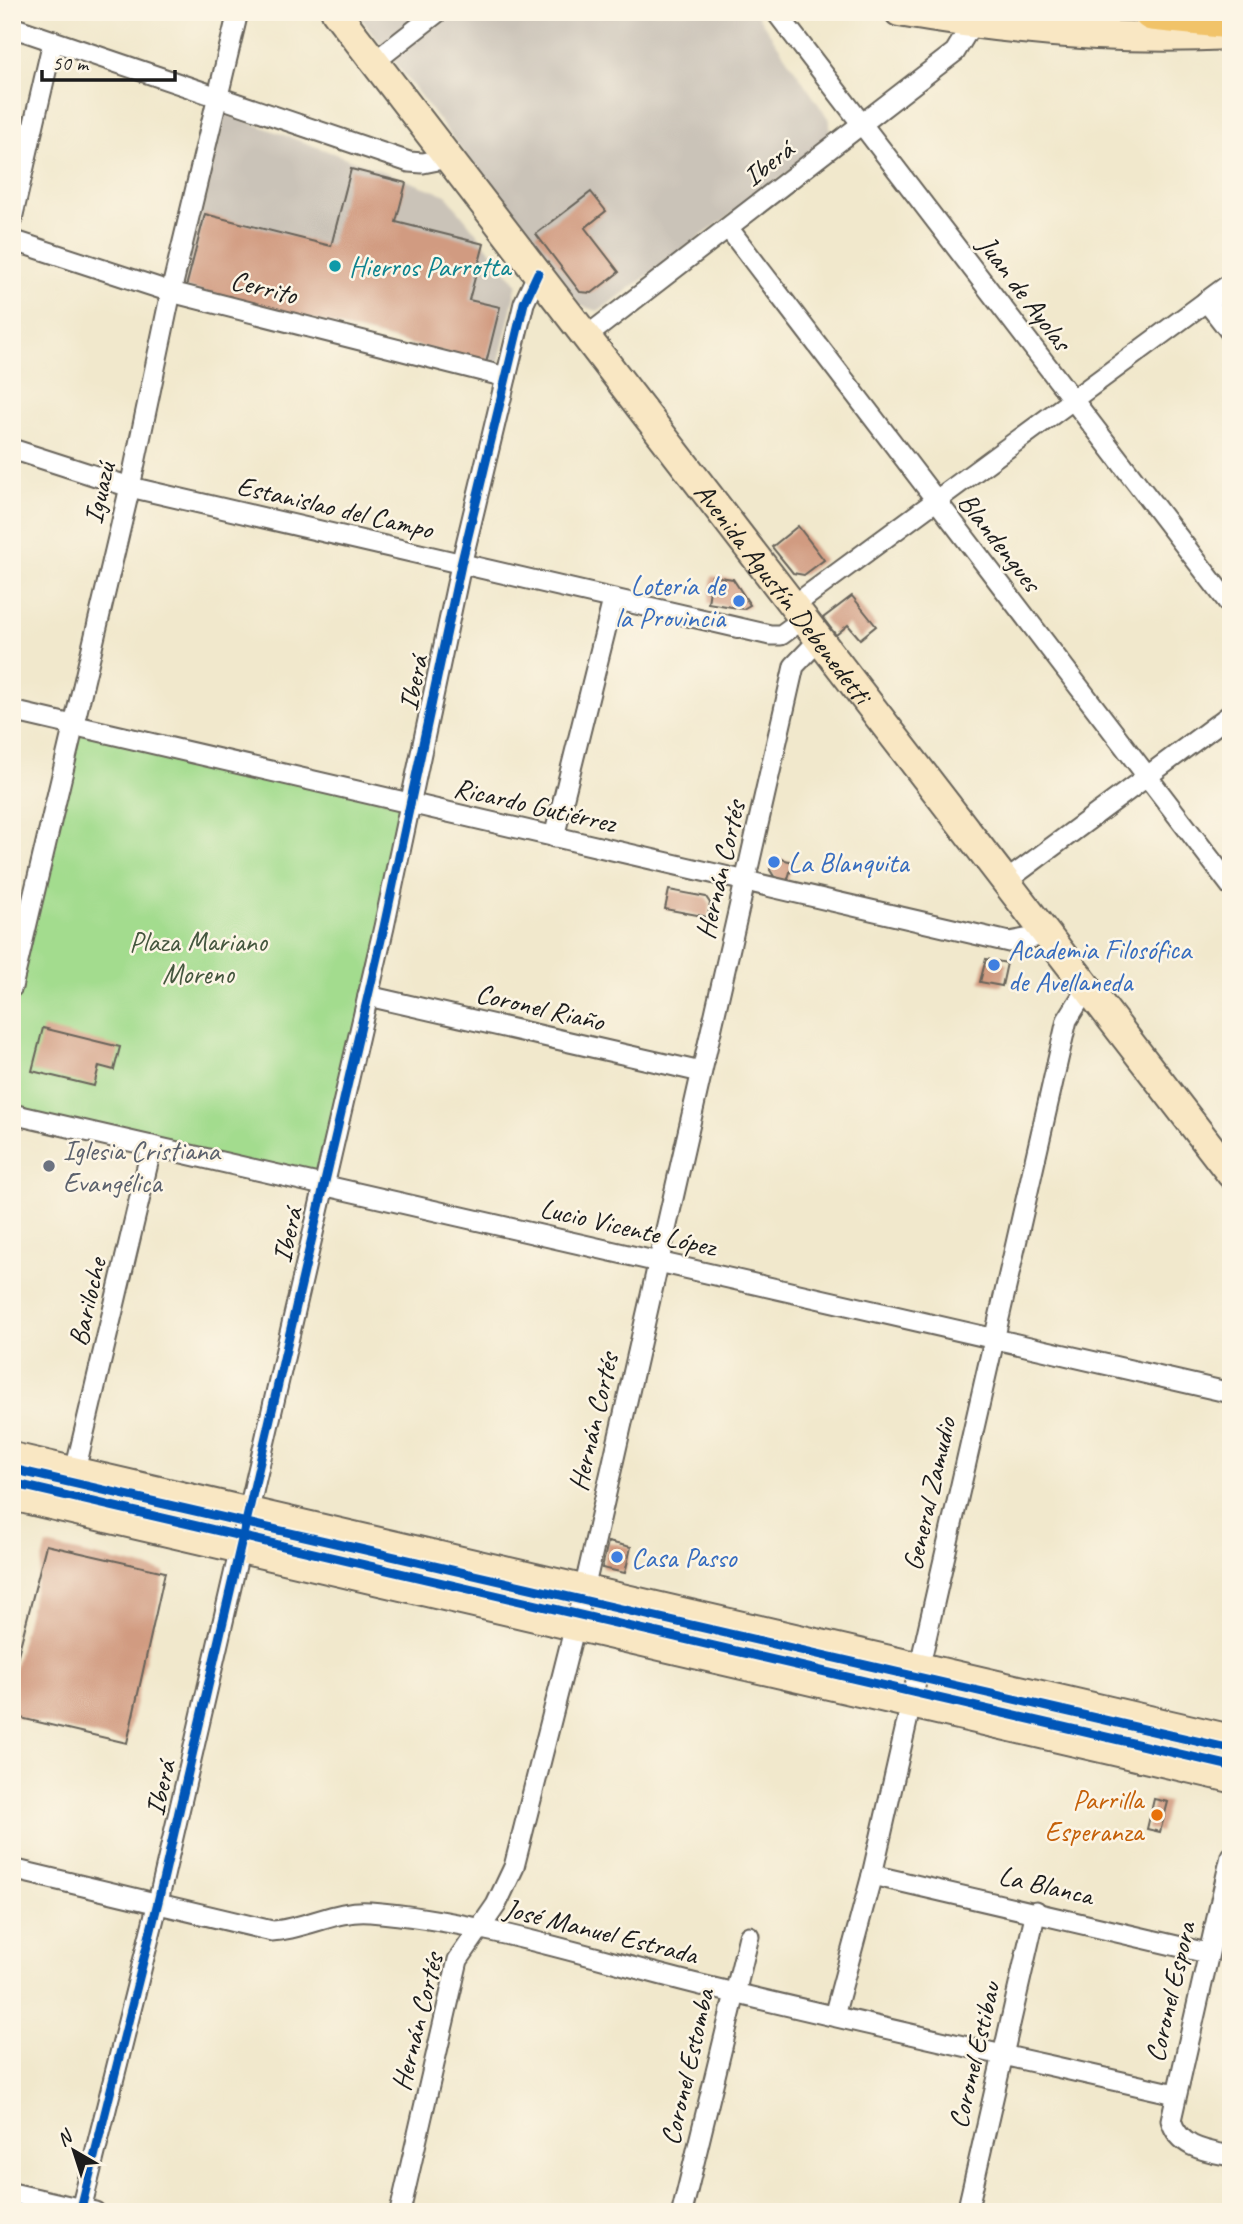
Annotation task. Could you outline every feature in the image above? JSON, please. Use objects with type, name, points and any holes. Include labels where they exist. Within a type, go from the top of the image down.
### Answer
[{"type":"highway","points":[[1152,12],[1222,31]]},
{"type":"main road","name":"Avenida Agustín Debenedetti","points":[[337,12],[1087,988],[1226,1159]]},
{"type":"main road","points":[[899,12],[972,24],[1052,32],[1222,31]]},
{"type":"main road","points":[[12,1457],[917,1669],[1231,1739]]},
{"type":"main road","points":[[12,1496],[1231,1778]]},
{"type":"street","name":"Iguazú","points":[[12,987],[238,12]]},
{"type":"street","points":[[374,62],[438,12]]},
{"type":"street","name":"Juan de Ayolas","points":[[776,12],[1231,606]]},
{"type":"street","name":"Iberá","points":[[587,336],[955,52],[972,24]]},
{"type":"street","points":[[12,27],[409,162],[423,163],[448,158]]},
{"type":"street","points":[[1222,31],[1231,46]]},
{"type":"street","points":[[12,219],[52,41]]},
{"type":"street","name":"Blandengues","points":[[729,229],[934,502],[1231,886]]},
{"type":"street","name":"Cerrito","points":[[12,240],[171,292],[506,377]]},
{"type":"street","name":"Iberá","points":[[88,2210],[322,1185],[368,996],[461,565],[524,303],[538,273]]},
{"type":"street","name":"Hernán Cortés","points":[[770,635],[781,635],[805,621],[934,502],[1231,283]]},
{"type":"street","points":[[1206,301],[1231,333]]},
{"type":"street","name":"Estanislao del Campo","points":[[12,449],[130,487],[770,635]]},
{"type":"street","points":[[554,837],[613,600]]},
{"type":"street","name":"Hernán Cortés","points":[[400,2212],[458,1960],[496,1905],[514,1867],[584,1590],[805,621]]},
{"type":"street","name":"Ricardo Gutiérrez","points":[[12,711],[411,806],[1009,942],[1047,935]]},
{"type":"street","points":[[1005,882],[1231,714]]},
{"type":"street","name":"General Zamudio","points":[[834,2016],[872,1875],[909,1703],[1067,1020],[1087,988]]},
{"type":"street","name":"Coronel Riaño","points":[[368,996],[701,1072]]},
{"type":"street","name":"Lucio Vicente López","points":[[12,1114],[1231,1393]]},
{"type":"street","name":"Bariloche","points":[[75,1471],[152,1146]]},
{"type":"street","name":"Coronel Espora","points":[[1231,1856],[1171,2120],[1174,2130],[1200,2150],[1231,2156]]},
{"type":"street","name":"José Manuel Estrada","points":[[12,1869],[272,1931],[363,1912],[477,1929],[734,1993],[1175,2094]]},
{"type":"street","name":"La Blanca","points":[[872,1875],[1036,1911],[1207,1953]]},
{"type":"street","name":"Coronel Estibau","points":[[967,2212],[1036,1911]]},
{"type":"street","name":"Coronel Estomba","points":[[682,2212],[749,1936]]},
{"type":"street","points":[[12,2193],[88,2210]]},
{"type":"shaded area","points":[[356,12],[755,12],[830,121],[830,142],[599,311],[581,306]]},
{"type":"shaded area","name":"Hierros Parrotta","points":[[225,113],[446,195],[517,284],[498,366],[182,288]]},
{"type":"green space","name":"Plaza Mariano Moreno","points":[[73,725],[411,806],[322,1185],[12,1114],[12,987]]},
{"type":"building","name":"Hierros Parrotta","points":[[351,169],[406,183],[396,222],[484,244],[469,300],[500,307],[486,363],[186,287],[205,214],[331,246]]},
{"type":"building","points":[[591,192],[606,211],[585,228],[619,272],[592,293],[580,292],[536,234]]},
{"type":"building","points":[[798,526],[824,560],[804,575],[793,573],[772,547]]},
{"type":"building","points":[[712,576],[733,579],[750,605],[743,609],[708,603]]},
{"type":"building","points":[[852,596],[876,626],[860,639],[848,625],[836,635],[823,618]]},
{"type":"building","points":[[773,857],[793,862],[787,882],[775,878],[770,870]]},
{"type":"building","points":[[669,890],[706,897],[710,903],[708,917],[665,909]]},
{"type":"building","points":[[986,959],[1007,963],[1002,986],[980,982]]},
{"type":"building","points":[[43,1028],[120,1047],[114,1070],[99,1066],[94,1086],[32,1071]]},
{"type":"building","name":"Casa Passo","points":[[608,1542],[631,1547],[625,1573],[602,1568]]},
{"type":"building","points":[[46,1545],[165,1572],[127,1743],[12,1716],[12,1678]]},
{"type":"building","name":"Parrilla Esperanza","points":[[1154,1799],[1168,1802],[1160,1832],[1147,1829]]},
{"type":"cycle path","points":[[81,2209],[158,1902],[384,927],[461,565],[524,303],[538,273]]},
{"type":"cycle path","points":[[12,1469],[1231,1749]]},
{"type":"cycle path","points":[[12,1483],[1231,1766]]},
{"type":"place","name":"Hierros Parrotta","points":[[335,266]]},
{"type":"place","name":"Lotería de la Provincia","points":[[739,601]]},
{"type":"place","name":"La Blanquita","points":[[774,862]]},
{"type":"place","name":"Academia Filosófica de Avellaneda","points":[[994,965]]},
{"type":"place","name":"Iglesia Cristiana Evangélica","points":[[49,1166]]},
{"type":"place","name":"Casa Passo","points":[[617,1557]]},
{"type":"place","name":"Parrilla Esperanza","points":[[1157,1815]]}]
